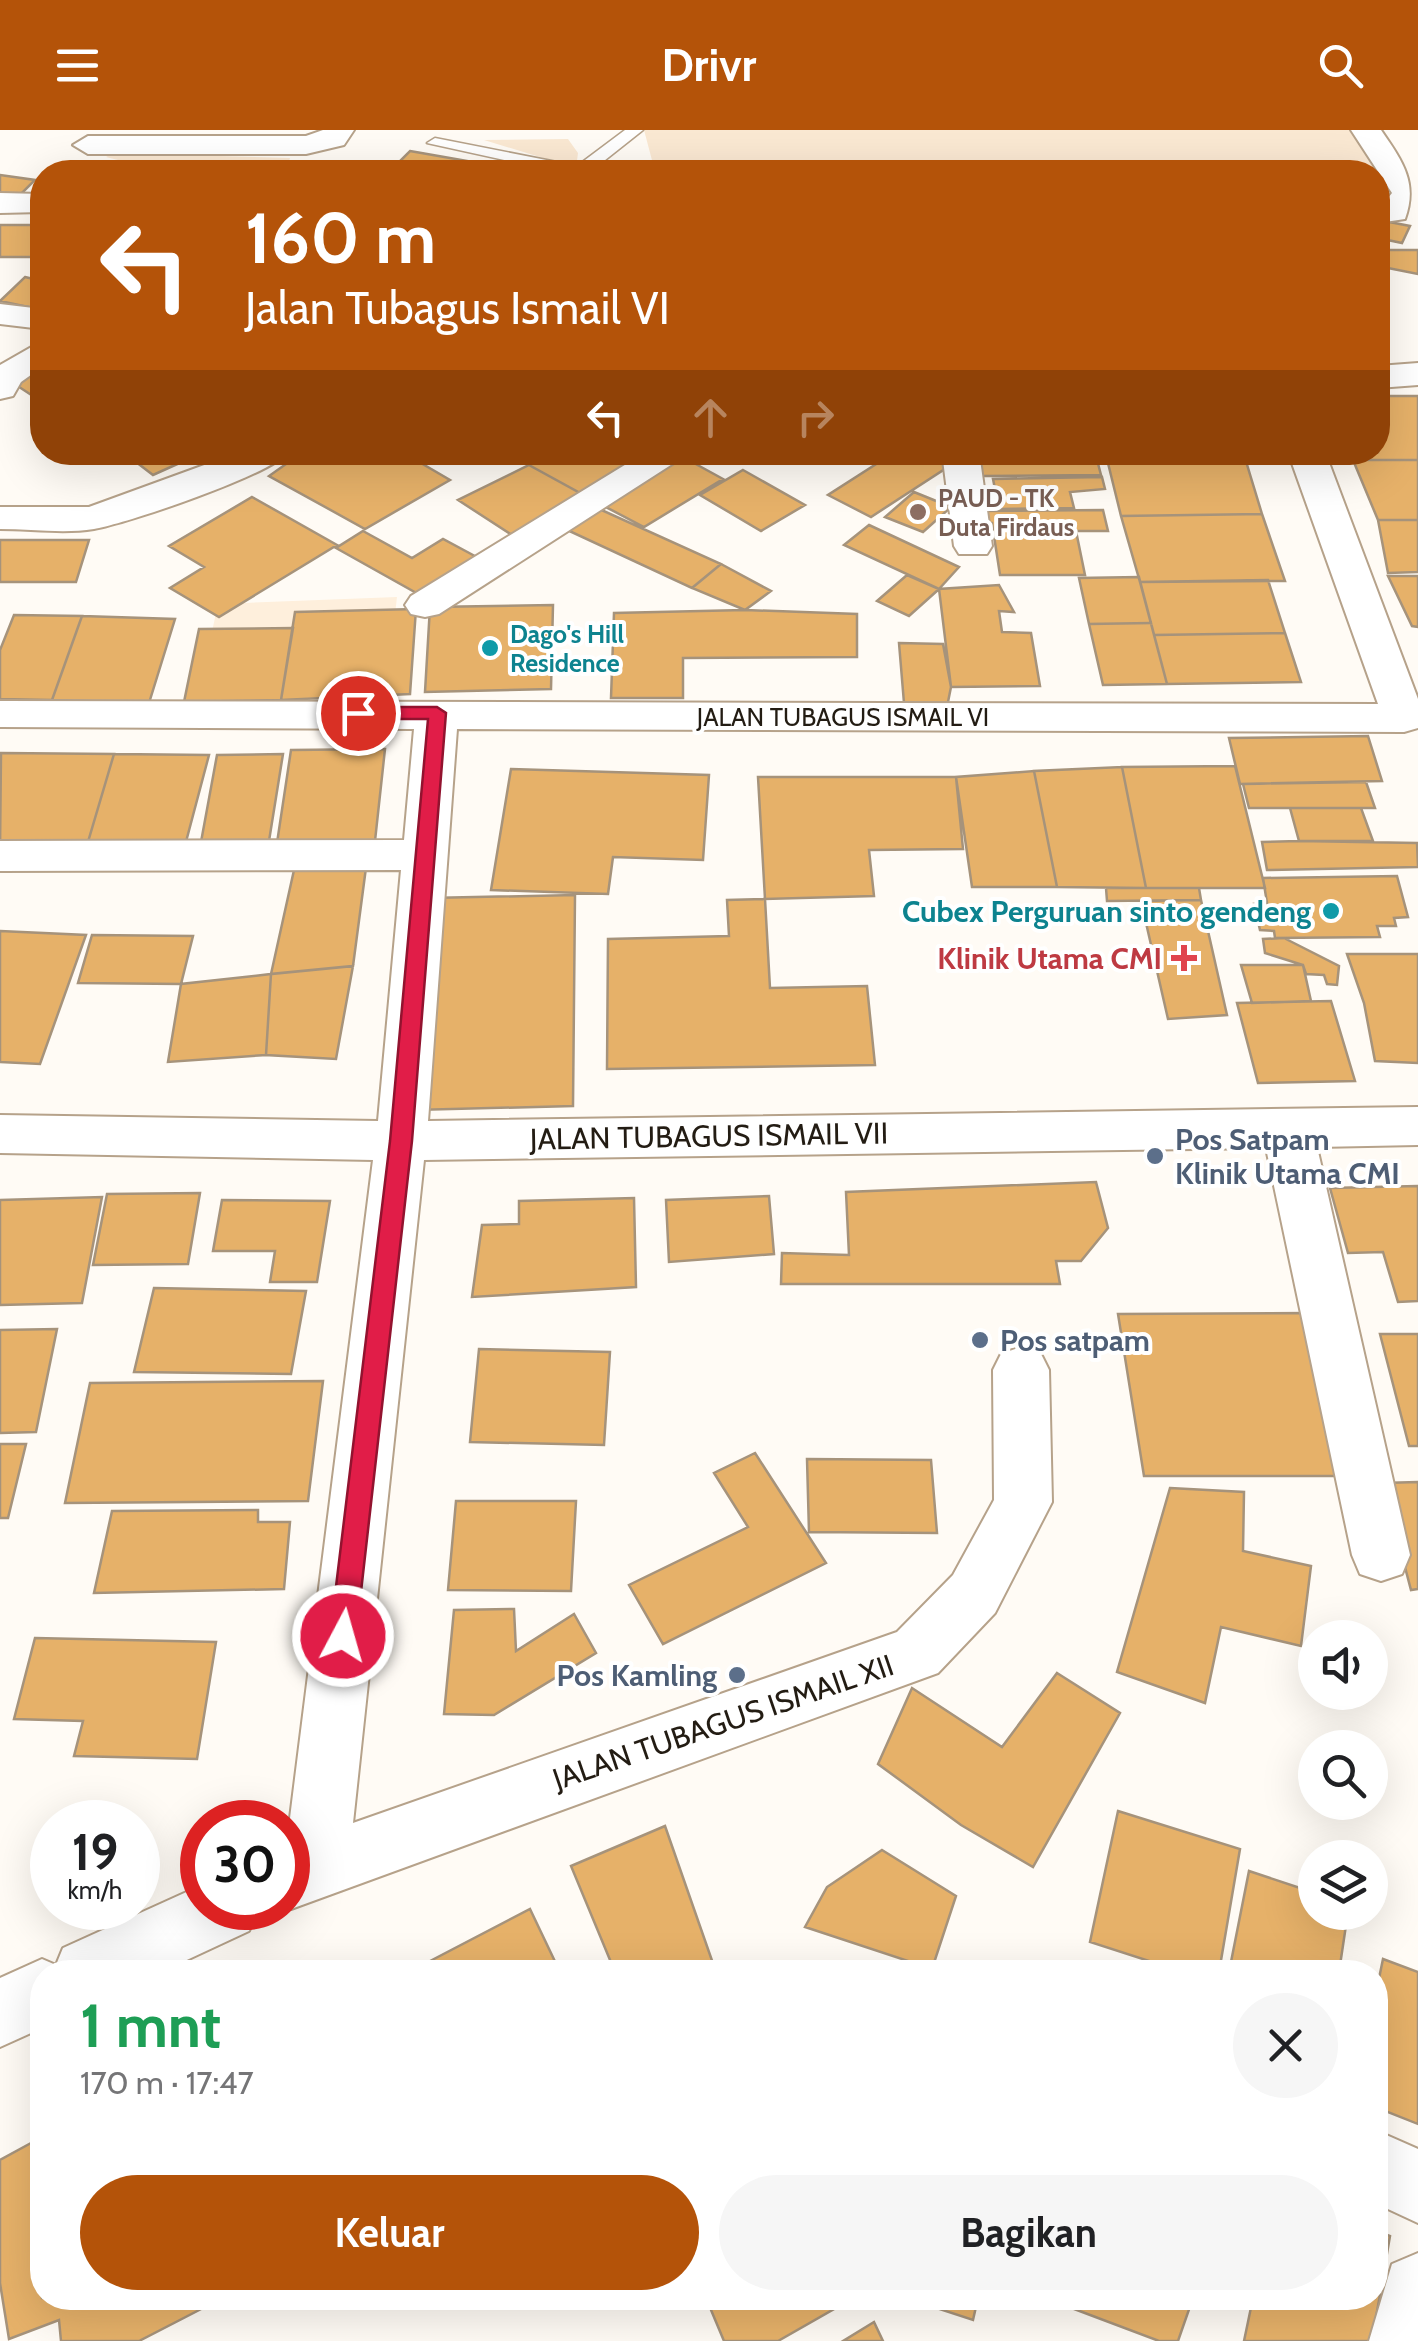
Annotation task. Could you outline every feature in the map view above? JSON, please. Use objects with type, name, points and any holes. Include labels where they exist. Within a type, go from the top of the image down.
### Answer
[{"type":"street","points":[[88,149],[306,146],[333,138],[339,130]]},
{"type":"street","points":[[1366,130],[1386,160]]},
{"type":"street","points":[[1390,166],[1408,193],[1390,212]]},
{"type":"street","points":[[0,202],[30,203]]},
{"type":"street","points":[[0,314],[30,318]]},
{"type":"street","points":[[0,388],[6,376],[30,359]]},
{"type":"street","points":[[1390,375],[1418,374]]},
{"type":"street","points":[[0,518],[92,518],[244,465]]},
{"type":"street","points":[[425,606],[652,465]]},
{"type":"street","points":[[962,465],[973,546]]},
{"type":"street","name":"JALAN TUBAGUS ISMAIL VI","points":[[0,714],[437,713],[1411,737],[1311,465]]},
{"type":"street","points":[[310,1813],[401,1141],[422,855],[437,713]]},
{"type":"street","points":[[0,856],[422,855]]},
{"type":"street","name":"JALAN TUBAGUS ISMAIL VII","points":[[0,1134],[401,1141],[1418,1126]]},
{"type":"street","points":[[1287,1128],[1380,1555]]},
{"type":"street","name":"JALAN TUBAGUS ISMAIL XII","points":[[310,1869],[917,1654],[974,1594],[1023,1502],[1021,1370]]},
{"type":"street","points":[[113,1960],[180,1929]]},
{"type":"street","points":[[0,2013],[30,1999]]},
{"type":"street","points":[[1388,2172],[1418,2187]]},
{"type":"street","points":[[1406,2341],[1418,2290]]},
{"type":"lane","points":[[596,160],[635,130]]},
{"type":"lane","points":[[435,143],[521,160]]},
{"type":"shaded area","points":[[644,130],[1358,130],[1378,160],[652,160]]},
{"type":"shaded area","points":[[568,139],[578,153],[577,160],[550,160],[484,140]]},
{"type":"shaded area","points":[[113,153],[290,158],[118,160],[106,157]]},
{"type":"shaded area","points":[[1390,177],[1400,192],[1390,205]]},
{"type":"shaded area","points":[[397,597],[387,682],[199,691],[218,604]]},
{"type":"building","points":[[410,151],[461,160],[401,160]]},
{"type":"building","points":[[0,175],[30,179],[30,185],[17,198],[0,196]]},
{"type":"building","points":[[1390,222],[1410,226],[1402,243],[1390,240]]},
{"type":"building","points":[[0,225],[30,225],[30,257],[0,257]]},
{"type":"building","points":[[1390,250],[1418,250],[1418,274],[1390,268]]},
{"type":"building","points":[[25,277],[30,278],[30,307],[0,301]]},
{"type":"building","points":[[30,372],[30,394],[10,381]]},
{"type":"building","points":[[1390,396],[1418,396],[1418,460],[1390,460]]},
{"type":"building","points":[[1418,460],[1418,520],[1378,520],[1355,465]]},
{"type":"building","points":[[140,465],[175,465],[153,475]]},
{"type":"building","points":[[285,465],[424,465],[450,480],[365,529],[269,476]]},
{"type":"building","points":[[529,465],[634,465],[582,494]]},
{"type":"building","points":[[529,465],[582,494],[515,537],[458,500]]},
{"type":"building","points":[[669,465],[698,465],[723,479],[644,527],[600,504]]},
{"type":"building","points":[[875,465],[951,465],[871,517],[828,495]]},
{"type":"building","points":[[980,465],[1098,465],[1101,475],[982,476]]},
{"type":"building","points":[[1108,465],[1247,465],[1262,514],[1121,516]]},
{"type":"building","points":[[743,470],[805,505],[761,531],[700,495]]},
{"type":"building","points":[[1102,477],[1105,489],[1070,492],[1074,508],[999,509],[993,479]]},
{"type":"building","name":"PAUD - TK Duta Firdaus","points":[[914,492],[951,507],[923,532],[885,517]]},
{"type":"building","points":[[252,497],[337,545],[219,617],[170,588],[204,567],[169,546]]},
{"type":"building","points":[[595,507],[721,564],[692,588],[565,529]]},
{"type":"building","points":[[1103,510],[1108,531],[1076,531],[1085,575],[1000,575],[992,523],[980,523],[978,511]]},
{"type":"building","points":[[1262,514],[1285,581],[1140,582],[1121,516]]},
{"type":"building","points":[[1378,520],[1418,520],[1418,572],[1388,573]]},
{"type":"building","points":[[869,525],[959,567],[939,589],[844,545]]},
{"type":"building","points":[[363,531],[412,558],[443,539],[486,562],[429,600],[336,548]]},
{"type":"building","points":[[0,540],[89,540],[76,582],[0,582]]},
{"type":"building","points":[[721,564],[771,591],[745,610],[692,588]]},
{"type":"building","points":[[907,575],[939,589],[909,616],[877,601]]},
{"type":"building","points":[[1388,576],[1418,576],[1418,627],[1412,626]]},
{"type":"building","points":[[1139,577],[1151,623],[1089,624],[1079,578]]},
{"type":"building","points":[[1268,580],[1285,633],[1154,635],[1140,582]]},
{"type":"building","points":[[999,585],[1014,612],[999,611],[1002,632],[1031,633],[1040,686],[951,687],[939,589]]},
{"type":"building","name":"Dago's Hill Residence","points":[[553,605],[551,689],[425,692],[430,607]]},
{"type":"building","points":[[416,609],[410,694],[281,700],[295,612]]},
{"type":"building","points":[[745,610],[857,614],[857,657],[683,658],[683,698],[611,698],[614,613]]},
{"type":"building","points":[[14,615],[82,616],[52,700],[0,699],[0,650]]},
{"type":"building","points":[[82,616],[175,619],[149,703],[52,700]]},
{"type":"building","points":[[1151,623],[1167,684],[1103,685],[1089,624]]},
{"type":"building","points":[[293,628],[281,700],[184,702],[199,629]]},
{"type":"building","points":[[1285,633],[1301,682],[1167,684],[1154,635]]},
{"type":"building","points":[[899,643],[943,644],[951,687],[947,707],[904,703]]},
{"type":"building","points":[[1368,736],[1382,781],[1240,784],[1229,738]]},
{"type":"building","points":[[385,749],[375,841],[277,843],[291,750]]},
{"type":"building","points":[[1,753],[114,754],[85,852],[0,851]]},
{"type":"building","points":[[114,754],[209,755],[183,853],[85,852]]},
{"type":"building","points":[[283,754],[269,841],[201,842],[217,755]]},
{"type":"building","points":[[1235,766],[1265,888],[1146,888],[1122,767]]},
{"type":"building","points":[[1122,767],[1146,888],[1057,887],[1034,771]]},
{"type":"building","points":[[511,769],[709,775],[703,860],[613,857],[608,894],[491,890]]},
{"type":"building","points":[[1034,771],[1057,887],[972,887],[956,777]]},
{"type":"building","points":[[758,777],[956,777],[963,849],[869,850],[874,896],[765,899]]},
{"type":"building","points":[[1366,782],[1375,808],[1249,808],[1243,784]]},
{"type":"building","points":[[1290,808],[1361,808],[1373,841],[1299,841]]},
{"type":"building","points":[[1262,842],[1417,843],[1418,867],[1267,870]]},
{"type":"building","points":[[367,860],[353,966],[271,974],[296,861]]},
{"type":"building","name":"Cubex Perguruan sinto gendeng","points":[[1397,876],[1408,917],[1394,918],[1396,926],[1377,926],[1380,937],[1275,938],[1274,931],[1260,930],[1254,904],[1267,903],[1263,878]]},
{"type":"building","points":[[1106,888],[1199,888],[1201,900],[1107,901]]},
{"type":"building","points":[[575,895],[573,1106],[414,1110],[429,898]]},
{"type":"building","points":[[765,899],[770,988],[867,986],[875,1065],[607,1069],[608,939],[729,936],[727,900]]},
{"type":"building","name":"Klinik Utama CMI","points":[[1201,900],[1227,1015],[1168,1019],[1141,901]]},
{"type":"building","points":[[0,931],[86,935],[40,1064],[0,1062]]},
{"type":"building","points":[[92,935],[193,936],[181,984],[78,983]]},
{"type":"building","points":[[1284,938],[1339,966],[1337,985],[1327,984],[1324,975],[1306,974],[1303,965],[1265,953],[1263,939]]},
{"type":"building","points":[[1347,954],[1418,954],[1418,1063],[1375,1061],[1364,1003]]},
{"type":"building","points":[[1241,965],[1303,965],[1311,1001],[1252,1003]]},
{"type":"building","points":[[353,966],[336,1059],[266,1055],[271,974]]},
{"type":"building","points":[[271,974],[266,1055],[168,1062],[181,984]]},
{"type":"building","points":[[1331,1001],[1355,1081],[1258,1083],[1237,1003]]},
{"type":"building","points":[[1096,1182],[1108,1228],[1081,1261],[1056,1261],[1060,1284],[781,1284],[782,1253],[849,1255],[846,1192]]},
{"type":"building","points":[[1418,1186],[1418,1301],[1398,1302],[1383,1252],[1348,1253],[1330,1188]]},
{"type":"building","points":[[200,1193],[188,1264],[93,1265],[107,1194]]},
{"type":"building","points":[[769,1196],[774,1254],[669,1262],[666,1200]]},
{"type":"building","points":[[102,1197],[82,1303],[0,1305],[0,1200]]},
{"type":"building","points":[[634,1198],[636,1287],[472,1297],[482,1225],[519,1224],[519,1201]]},
{"type":"building","points":[[222,1200],[330,1201],[317,1282],[270,1282],[275,1251],[213,1251]]},
{"type":"building","points":[[154,1288],[306,1291],[291,1374],[134,1372]]},
{"type":"building","points":[[1309,1313],[1347,1476],[1144,1476],[1118,1314]]},
{"type":"building","points":[[57,1329],[36,1432],[0,1433],[0,1330]]},
{"type":"building","points":[[1380,1334],[1418,1334],[1418,1446],[1409,1446]]},
{"type":"building","points":[[479,1349],[610,1352],[604,1445],[470,1442]]},
{"type":"building","points":[[323,1381],[308,1501],[65,1503],[90,1383]]},
{"type":"building","points":[[0,1444],[26,1444],[8,1518],[0,1518]]},
{"type":"building","points":[[755,1453],[826,1563],[663,1644],[629,1585],[748,1527],[714,1473]]},
{"type":"building","points":[[807,1459],[931,1460],[937,1533],[809,1532]]},
{"type":"building","points":[[1418,1482],[1418,1589],[1411,1590],[1383,1483]]},
{"type":"building","points":[[1170,1488],[1244,1492],[1243,1551],[1311,1566],[1304,1620],[1298,1620],[1298,1645],[1221,1627],[1205,1703],[1117,1672]]},
{"type":"building","points":[[456,1501],[576,1501],[571,1591],[448,1590]]},
{"type":"building","points":[[258,1510],[258,1522],[290,1522],[284,1589],[94,1593],[112,1511]]},
{"type":"building","points":[[514,1609],[516,1651],[574,1614],[596,1653],[494,1715],[444,1714],[454,1610]]},
{"type":"building","points":[[35,1638],[216,1642],[197,1759],[74,1756],[83,1721],[14,1719]]},
{"type":"building","points":[[1057,1673],[1120,1713],[1033,1867],[961,1825],[878,1764],[912,1688],[1002,1747]]},
{"type":"building","points":[[1118,1811],[1240,1849],[1221,1960],[1146,1960],[1090,1942]]},
{"type":"building","points":[[665,1826],[712,1960],[610,1960],[571,1866]]},
{"type":"building","points":[[882,1850],[956,1896],[935,1960],[905,1960],[805,1927],[827,1887]]},
{"type":"building","points":[[1249,1871],[1298,1887],[1298,1930],[1345,1930],[1341,1960],[1231,1960]]},
{"type":"building","points":[[530,1909],[554,1960],[432,1960]]},
{"type":"building","points":[[1388,1961],[1418,1972],[1418,2124],[1388,2112]]},
{"type":"building","points":[[30,2144],[30,2310],[199,2310],[139,2341],[61,2341],[59,2320],[9,2339],[0,2283],[0,2160]]},
{"type":"building","points":[[711,2310],[832,2310],[778,2341],[724,2341]]},
{"type":"building","points":[[943,2310],[975,2310],[973,2320]]},
{"type":"building","points":[[1077,2310],[1189,2310],[1178,2341],[1159,2341]]},
{"type":"building","points":[[1250,2310],[1377,2310],[1372,2341],[1244,2341]]},
{"type":"building","points":[[874,2322],[883,2341],[843,2341]]},
{"type":"place","name":"PAUD - TK Duta Firdaus","points":[[918,512]]},
{"type":"place","name":"Dago's Hill Residence","points":[[490,648]]},
{"type":"place","name":"Cubex Perguruan sinto gendeng","points":[[1331,911]]},
{"type":"place","name":"Klinik Utama CMI","points":[[1184,958]]},
{"type":"place","name":"Pos Satpam Klinik Utama CMI","points":[[1155,1156]]},
{"type":"place","name":"Pos satpam","points":[[980,1340]]},
{"type":"place","name":"Pos Kamling","points":[[737,1675]]},
{"type":"route","points":[[343,1636],[401,1141],[422,855],[437,713],[358,713]]}]
